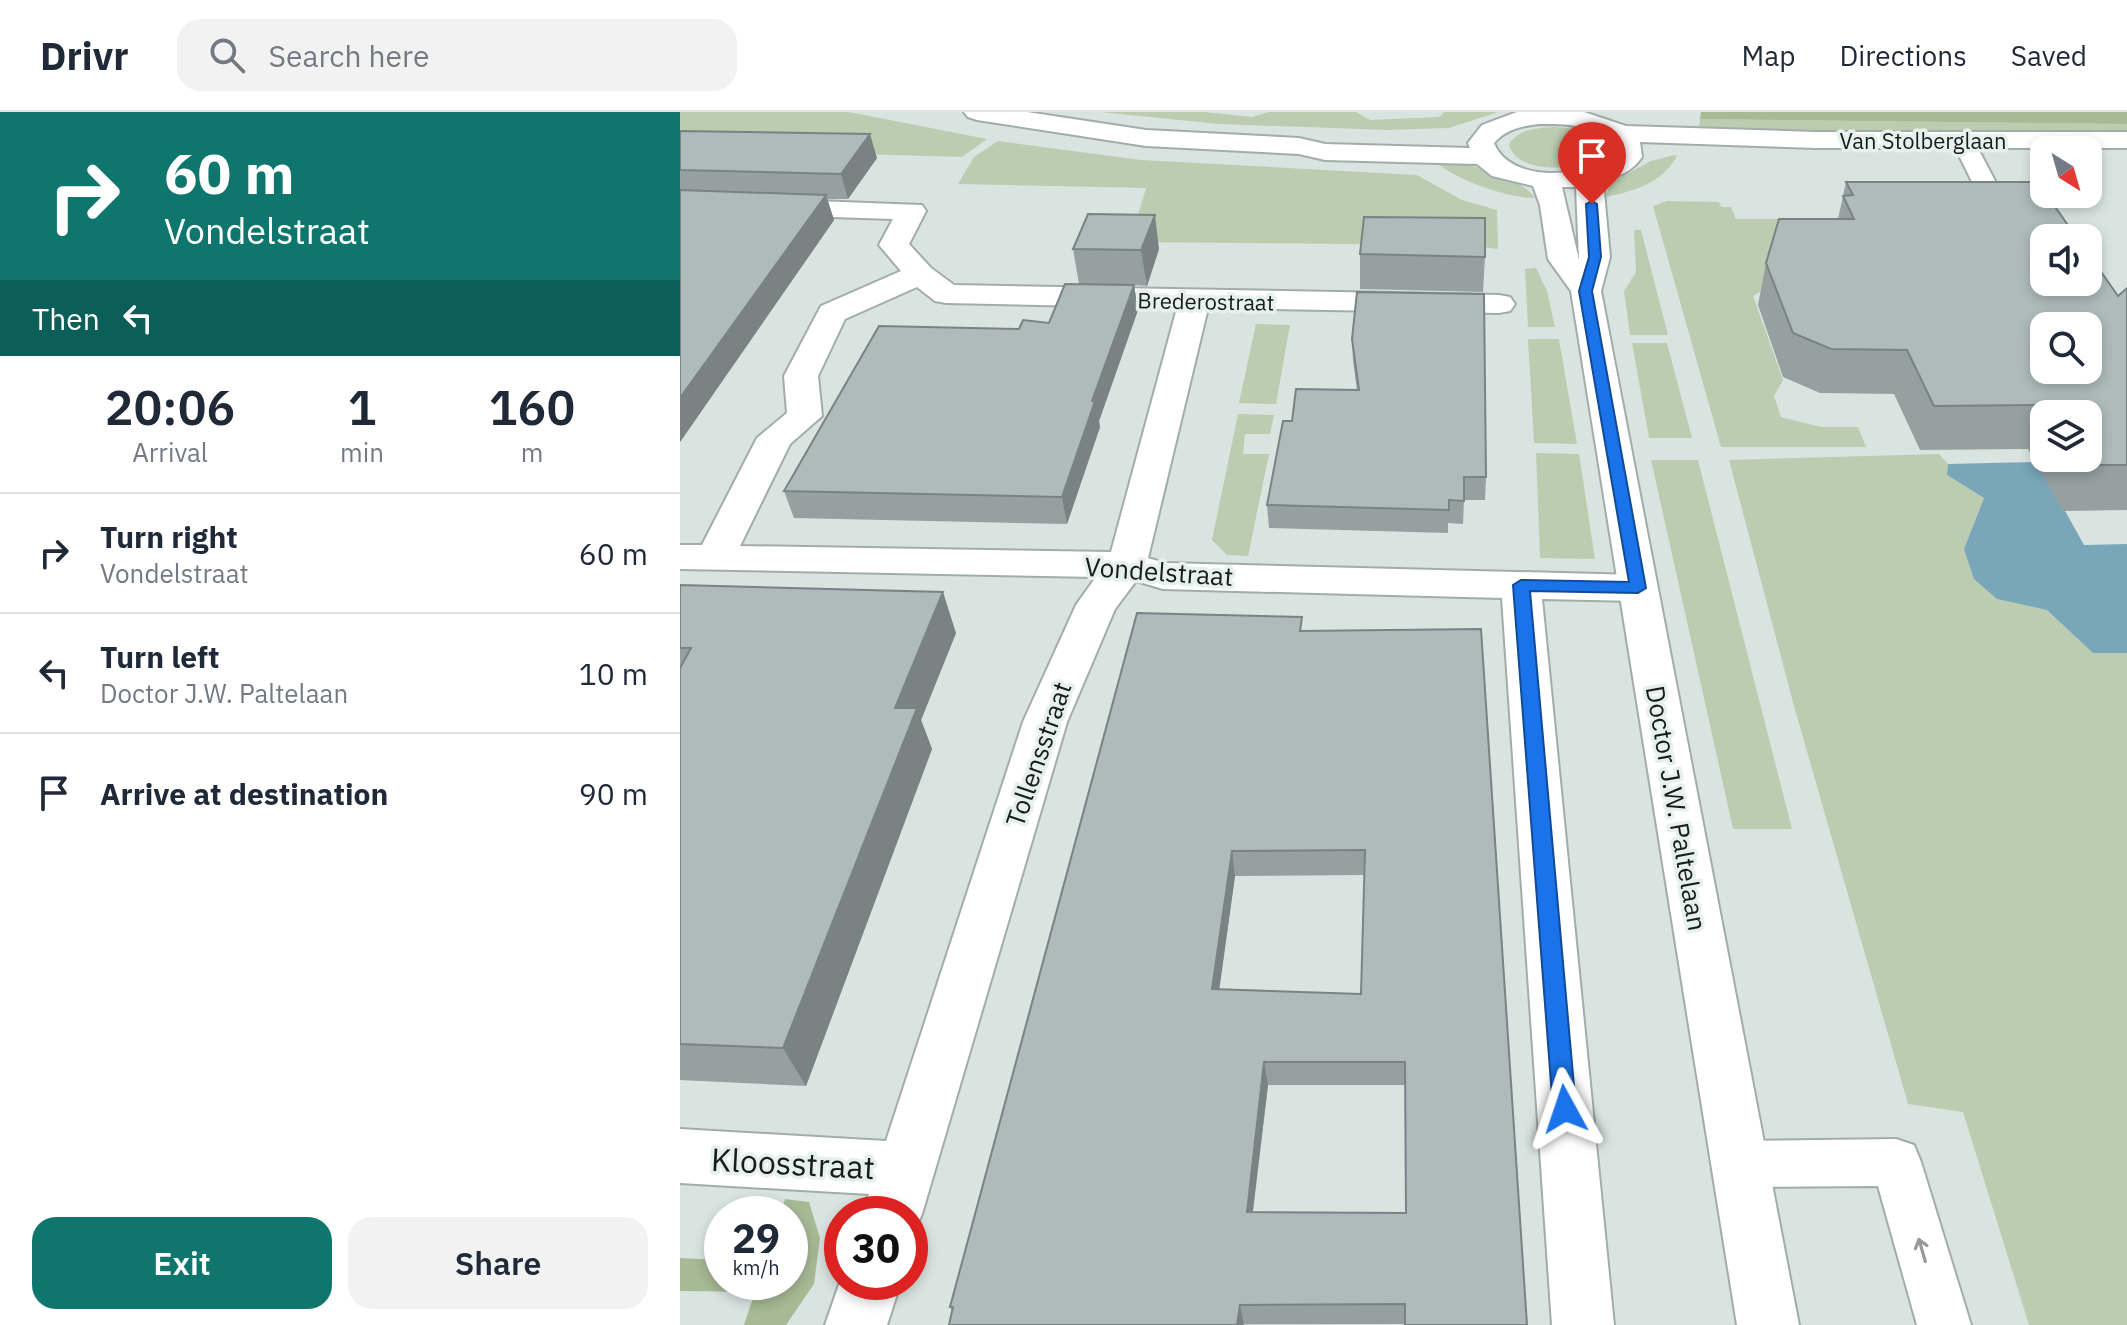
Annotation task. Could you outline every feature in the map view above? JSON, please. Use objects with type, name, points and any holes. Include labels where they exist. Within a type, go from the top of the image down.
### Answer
[{"type":"street","points":[[977,112],[1146,138],[1299,146],[1325,152],[1484,147],[1507,171],[1545,180],[1589,178],[1619,167],[1626,143],[1587,120],[1539,116],[1499,126],[1484,147]]},
{"type":"street","name":"Van Stolberglaan","points":[[1626,143],[1752,148],[1816,140],[2127,140]]},
{"type":"street","name":"Doctor J.W. Paltelaan","points":[[1589,178],[1595,257],[1586,291],[1768,1325]]},
{"type":"street","name":"Doctor J.W. Paltelaan","points":[[1545,180],[1554,205],[1563,259],[1586,291]]},
{"type":"street","name":"Brederostraat","points":[[680,204],[912,211],[894,245],[920,274],[946,294],[1194,301],[1499,304]]},
{"type":"street","points":[[697,557],[775,438],[805,416],[801,376],[832,313],[920,274]]},
{"type":"street","name":"Tollensstraat","points":[[899,1192],[1045,722],[1096,605],[1127,565],[1194,301]]},
{"type":"street","name":"Vondelstraat","points":[[697,557],[1127,565],[1163,576],[1638,588]]},
{"type":"street","points":[[1521,585],[1583,1325]]},
{"type":"street","name":"Kloosstraat","points":[[680,1156],[899,1192]]},
{"type":"street","points":[[856,1325],[864,1300]]},
{"type":"lane","points":[[1963,141],[1991,196]]},
{"type":"lane","points":[[1740,1164],[1896,1162],[1944,1325]]},
{"type":"green space","points":[[680,112],[849,112],[987,139],[962,157],[680,149]]},
{"type":"green space","points":[[1100,112],[1204,112],[1252,117],[1269,112],[1356,112],[1370,120],[1439,117],[1444,112],[1498,112],[1449,128],[1388,130],[1219,124]]},
{"type":"green space","points":[[1701,112],[2127,112],[2127,124],[1700,119]]},
{"type":"green space","points":[[1700,119],[2127,124],[2127,133],[1699,129]]},
{"type":"green space","points":[[1555,127],[1588,133],[1604,146],[1603,153],[1582,164],[1552,168],[1524,162],[1514,154],[1509,144],[1513,139],[1524,132]]},
{"type":"green space","points":[[998,141],[1141,160],[1417,175],[1462,200],[1497,210],[1498,249],[1467,245],[1130,242],[1146,188],[958,184],[974,157]]},
{"type":"green space","points":[[1677,156],[1671,165],[1656,179],[1637,189],[1606,197],[1610,183],[1651,161]]},
{"type":"green space","points":[[1435,161],[1489,170],[1515,182],[1536,198],[1482,187],[1455,175]]},
{"type":"green space","points":[[1667,201],[1719,202],[1721,207],[1731,207],[1736,219],[1807,219],[1767,288],[1753,296],[1783,380],[1774,396],[1781,417],[1821,427],[1858,427],[1866,447],[1721,447],[1653,206]]},
{"type":"green space","points":[[1634,230],[1641,230],[1668,335],[1630,335],[1624,291],[1636,272]]},
{"type":"green space","points":[[1536,268],[1547,291],[1555,327],[1528,327],[1525,269]]},
{"type":"green space","points":[[1256,324],[1290,325],[1276,404],[1239,403]]},
{"type":"green space","points":[[1528,339],[1559,339],[1577,444],[1534,443]]},
{"type":"green space","points":[[1632,343],[1667,343],[1692,438],[1649,438]]},
{"type":"green space","points":[[1238,414],[1274,415],[1270,434],[1245,434],[1243,454],[1269,454],[1248,556],[1227,555],[1212,540]]},
{"type":"green space","points":[[1536,453],[1579,454],[1595,559],[1540,558]]},
{"type":"green space","points":[[1939,454],[1948,464],[1947,475],[1984,498],[1964,549],[1997,599],[2047,610],[2093,653],[2127,653],[2127,1325],[2029,1325],[1963,1112],[1908,1104],[1794,706],[1729,460]]},
{"type":"green space","points":[[1651,460],[1698,460],[1792,829],[1733,829]]},
{"type":"green space","points":[[808,1202],[820,1238],[814,1284],[808,1293]]},
{"type":"green space","points":[[680,1258],[704,1259],[704,1291],[680,1291]]},
{"type":"green space","points":[[752,1300],[803,1300],[786,1325],[744,1325]]},
{"type":"water","points":[[2030,462],[2030,472],[2044,472],[2084,545],[2127,544],[2127,653],[2093,653],[2047,610],[1997,599],[1974,579],[1964,549],[1984,498],[1947,475],[1948,464]]},
{"type":"building","points":[[680,131],[870,134],[841,174],[680,170]]},
{"type":"building","points":[[1846,182],[2030,182],[2030,208],[2056,208],[2067,224],[2030,224],[2030,296],[2102,296],[2102,273],[2118,296],[2127,288],[2127,465],[2102,465],[2102,400],[2030,400],[2030,405],[1934,406],[1907,350],[1831,349],[1793,333],[1766,263],[1779,219],[1854,219],[1843,196],[1853,195]]},
{"type":"building","points":[[680,190],[826,195],[680,398]]},
{"type":"building","points":[[1088,214],[1155,215],[1141,250],[1073,249]]},
{"type":"building","points":[[1364,217],[1485,218],[1485,257],[1360,254]]},
{"type":"building","points":[[1065,284],[1134,285],[1092,401],[1095,401],[1062,497],[784,491],[879,326],[1019,329],[1023,320],[1049,323]]},
{"type":"building","points":[[1357,292],[1484,294],[1486,477],[1464,477],[1464,501],[1449,500],[1449,510],[1267,505],[1283,421],[1292,421],[1296,389],[1359,390],[1352,339]]},
{"type":"building","points":[[680,585],[943,592],[895,708],[917,708],[783,1048],[680,1044],[680,668],[691,648],[680,648]]},
{"type":"building","points":[[1137,613],[1302,617],[1300,631],[1481,629],[1527,1325],[1405,1325],[1405,1304],[1240,1305],[1237,1325],[949,1325],[953,1307],[950,1307]],"holes":[[[1365,850],[1361,994],[1212,989],[1232,851]],[[1264,1062],[1405,1062],[1406,1213],[1247,1212]]]},
{"type":"route","points":[[1565,1109],[1521,585],[1638,588],[1586,291],[1595,257],[1592,204]]}]
